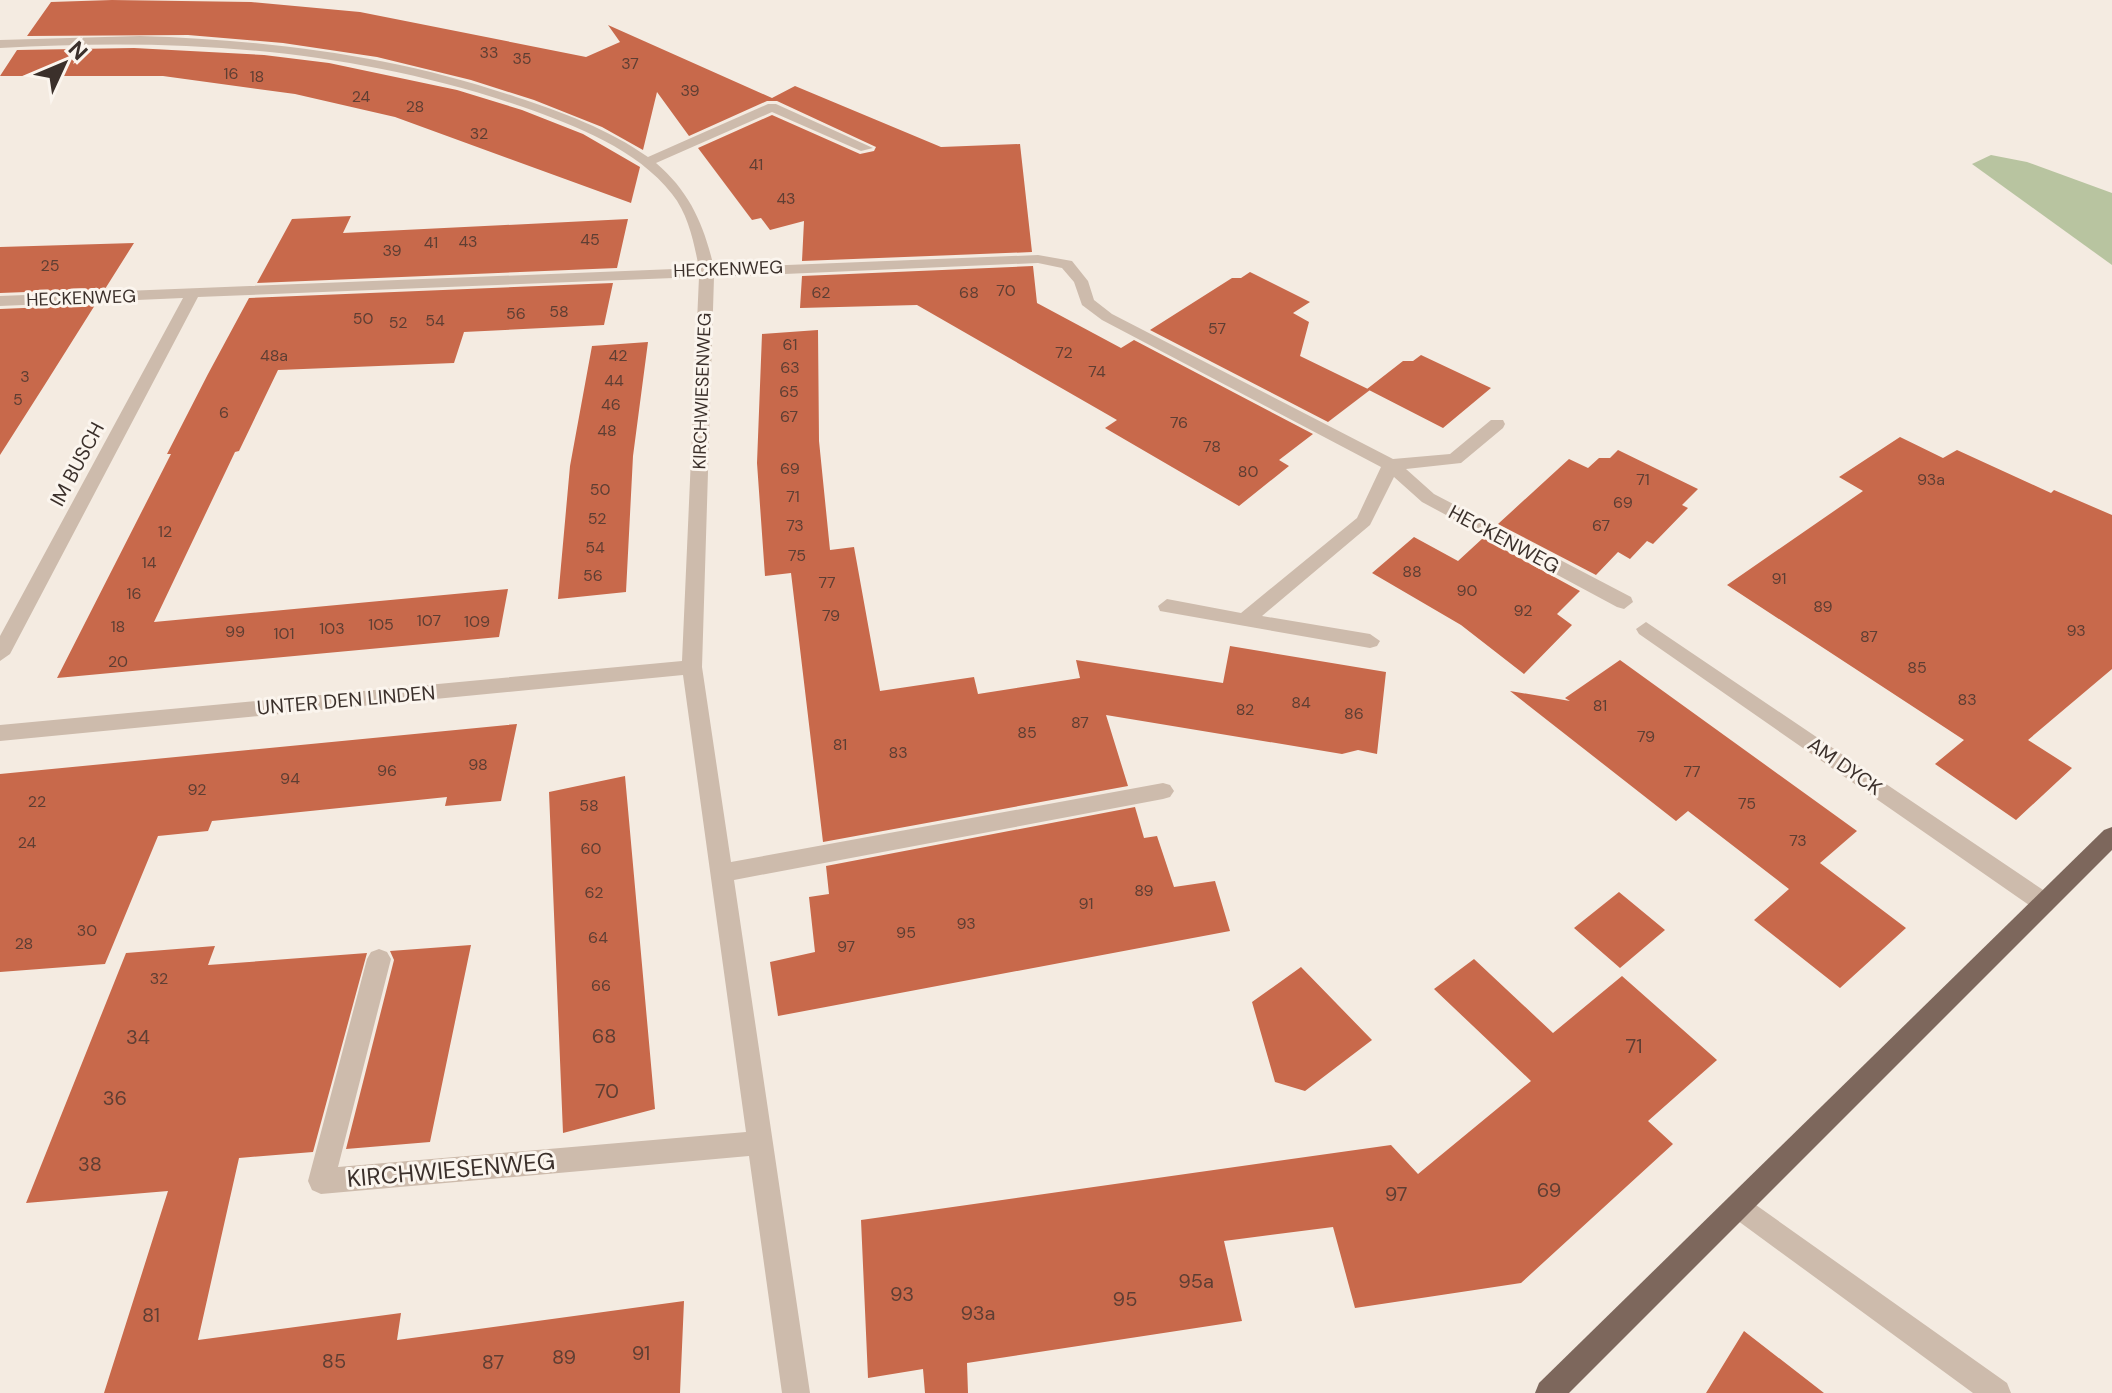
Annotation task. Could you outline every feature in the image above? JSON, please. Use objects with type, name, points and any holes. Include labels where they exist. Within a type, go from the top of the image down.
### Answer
[{"type":"main road","points":[[1549,1393],[2112,836]]},
{"type":"street","name":"KIRCHWIESENWEG","points":[[0,44],[91,38],[229,41],[377,61],[496,93],[584,126],[645,163],[677,191],[699,235],[707,270],[692,667],[796,1393]]},
{"type":"street","points":[[645,163],[772,107],[866,148]]},
{"type":"street","name":"HECKENWEG","points":[[0,301],[192,295],[707,270],[1038,259],[1067,264],[1081,281],[1087,302],[1107,317],[1391,465],[1428,498],[1624,602]]},
{"type":"street","name":"IM BUSCH","points":[[0,654],[192,295]]},
{"type":"street","points":[[1245,620],[1364,521],[1391,465],[1455,459],[1497,424]]},
{"type":"street","points":[[1167,606],[1370,641]]},
{"type":"street","name":"AM DYCK","points":[[1646,629],[2044,903]]},
{"type":"street","name":"UNTER DEN LINDEN","points":[[0,733],[692,667]]},
{"type":"street","points":[[721,873],[1163,791]]},
{"type":"street","name":"KIRCHWIESENWEG","points":[[379,959],[321,1181],[761,1143]]},
{"type":"street","points":[[1739,1206],[1997,1393]]},
{"type":"green space","points":[[1991,155],[2027,162],[2112,193],[2112,265],[1972,164]]},
{"type":"building","points":[[51,2],[251,2],[360,12],[586,57],[620,42],[608,25],[772,98],[795,86],[941,147],[1020,144],[1032,252],[802,261],[804,221],[770,230],[761,218],[752,220],[698,148],[772,115],[860,154],[874,151],[876,147],[777,101],[767,101],[689,136],[657,92],[643,150],[602,127],[534,100],[471,80],[377,57],[283,43],[188,35],[27,36]]},
{"type":"building","points":[[134,48],[264,55],[329,63],[457,90],[522,110],[583,134],[640,167],[631,203],[395,117],[295,94],[163,76],[0,76],[17,50]]},
{"type":"building","points":[[351,216],[343,233],[628,219],[617,268],[257,283],[292,219]]},
{"type":"building","points":[[134,243],[105,289],[0,293],[0,247]]},
{"type":"building","points":[[1033,266],[1037,303],[1121,348],[1134,340],[1313,434],[1279,460],[1289,466],[1239,506],[1105,428],[1117,420],[917,305],[800,308],[802,276]]},
{"type":"building","points":[[1250,272],[1310,302],[1293,313],[1309,322],[1300,356],[1370,390],[1328,422],[1150,330],[1232,278],[1241,278]]},
{"type":"building","points":[[613,283],[604,325],[464,332],[454,363],[278,370],[154,622],[508,589],[499,637],[57,678],[171,454],[167,454],[249,298]]},
{"type":"building","points":[[95,305],[44,386],[0,455],[0,309]]},
{"type":"building","points":[[818,330],[819,441],[830,550],[854,547],[880,691],[974,677],[978,694],[1080,678],[1076,660],[1223,683],[1230,646],[1386,672],[1377,754],[1358,750],[1342,754],[1106,715],[1128,786],[823,842],[791,573],[765,576],[757,463],[762,334]]},
{"type":"building","points":[[648,342],[633,456],[626,592],[558,599],[570,466],[592,346]]},
{"type":"building","points":[[1421,355],[1491,388],[1443,428],[1367,389],[1403,361],[1413,361]]},
{"type":"building","points":[[1900,437],[1943,458],[1957,450],[2051,493],[2054,490],[2112,515],[2112,669],[2028,740],[2072,768],[2016,820],[1935,764],[1964,740],[1727,585],[1863,491],[1839,477]]},
{"type":"building","points":[[1618,450],[1698,489],[1682,505],[1688,508],[1653,544],[1647,541],[1630,559],[1618,552],[1596,575],[1498,524],[1569,459],[1588,468],[1599,458],[1610,458]]},
{"type":"building","points":[[1414,537],[1458,561],[1483,538],[1580,591],[1557,614],[1572,625],[1524,674],[1461,625],[1372,573]]},
{"type":"building","points":[[1620,660],[1857,831],[1820,863],[1906,928],[1840,988],[1754,920],[1789,889],[1688,811],[1676,821],[1510,691],[1570,701],[1565,698]]},
{"type":"building","points":[[517,724],[501,801],[445,806],[447,797],[212,821],[208,831],[158,836],[105,964],[0,972],[0,774]]},
{"type":"building","points":[[625,776],[655,1109],[563,1133],[549,792]]},
{"type":"building","points":[[1135,807],[1144,838],[1157,836],[1174,887],[1215,881],[1230,931],[778,1016],[770,962],[815,952],[809,897],[829,894],[826,866]]},
{"type":"building","points":[[1619,892],[1665,930],[1620,968],[1574,928]]},
{"type":"building","points":[[471,945],[430,1142],[346,1149],[394,960],[390,951]]},
{"type":"building","points":[[215,946],[208,965],[367,953],[313,1152],[239,1158],[198,1340],[401,1313],[397,1340],[684,1301],[680,1393],[104,1393],[168,1191],[26,1203],[126,953]]},
{"type":"building","points":[[1474,959],[1553,1033],[1622,976],[1717,1060],[1648,1121],[1673,1144],[1521,1283],[1355,1308],[1333,1227],[1224,1241],[1242,1321],[967,1363],[968,1393],[925,1393],[923,1369],[868,1378],[861,1220],[1391,1145],[1418,1174],[1531,1081],[1434,989]]},
{"type":"building","points":[[1301,967],[1372,1040],[1305,1091],[1275,1082],[1252,1002]]},
{"type":"building","points":[[1744,1331],[1824,1393],[1706,1393]]}]
